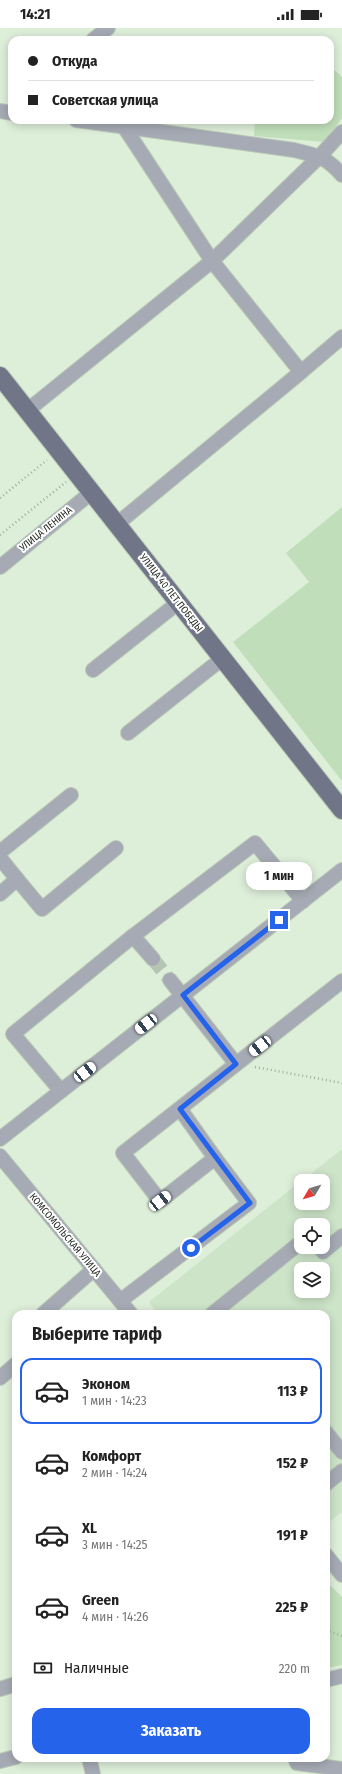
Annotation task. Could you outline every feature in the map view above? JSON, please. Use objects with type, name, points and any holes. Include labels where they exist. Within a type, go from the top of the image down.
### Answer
[{"type":"main road","name":"УЛИЦА 40 ЛЕТ ПОБЕДЫ","points":[[0,376],[60,450],[342,810]]},
{"type":"street","points":[[98,36],[108,28]]},
{"type":"street","points":[[108,124],[294,150],[320,156],[331,162],[342,175]]},
{"type":"street","points":[[124,126],[212,261],[301,372]]},
{"type":"street","points":[[28,410],[212,261],[320,156],[342,132]]},
{"type":"street","points":[[117,524],[342,337]]},
{"type":"street","name":"УЛИЦА ЛЕНИНА","points":[[0,566],[92,492]]},
{"type":"street","points":[[93,670],[179,602]]},
{"type":"street","points":[[128,733],[223,658]]},
{"type":"street","points":[[0,852],[70,795]]},
{"type":"street","points":[[61,1091],[13,1034],[134,936],[254,843],[303,901]]},
{"type":"street","points":[[0,858],[42,909],[116,848]]},
{"type":"street","points":[[0,1139],[342,870]]},
{"type":"street","points":[[0,894],[17,879]]},
{"type":"street","points":[[134,936],[153,959]]},
{"type":"street","points":[[170,980],[236,1064]]},
{"type":"street","points":[[216,1158],[160,1201],[124,1152],[342,981]]},
{"type":"street","points":[[120,1301],[250,1203],[180,1109]]},
{"type":"street","name":"КОМСОМОЛЬСКАЯ УЛИЦА","points":[[0,1156],[128,1310]]},
{"type":"street","points":[[330,1246],[342,1236]]},
{"type":"street","points":[[228,1309],[294,1248]]},
{"type":"street","points":[[48,1310],[94,1269]]},
{"type":"street","points":[[0,1378],[12,1368]]},
{"type":"street","points":[[330,1437],[342,1452]]},
{"type":"street","points":[[330,1481],[342,1471]]},
{"type":"street","points":[[330,1560],[342,1575]]},
{"type":"street","points":[[330,1679],[342,1676]]},
{"type":"street","points":[[0,1689],[12,1685]]},
{"type":"street","points":[[0,1761],[12,1758]]},
{"type":"street","points":[[90,1762],[93,1774]]},
{"type":"street","points":[[297,1762],[342,1769]]},
{"type":"path","points":[[0,498],[60,450]]},
{"type":"path","points":[[0,535],[77,473]]},
{"type":"path","points":[[236,1064],[342,1083]]},
{"type":"path","points":[[330,1632],[342,1636]]},
{"type":"shaded area","points":[[334,70],[342,77],[342,118],[325,142],[254,136],[255,124],[334,124]]},
{"type":"shaded area","points":[[342,507],[342,781],[233,642],[309,582],[286,553]]},
{"type":"shaded area","points":[[342,1149],[342,1512],[330,1522],[330,1310],[155,1310],[149,1302],[294,1187],[294,1210],[330,1210],[330,1174],[311,1174]]},
{"type":"shaded area","points":[[330,1585],[342,1597],[342,1665],[330,1667]]},
{"type":"tunnel","points":[[153,959],[170,980]]},
{"type":"route","points":[[191,1248],[250,1203],[180,1109],[236,1064],[183,995],[279,920]]}]
